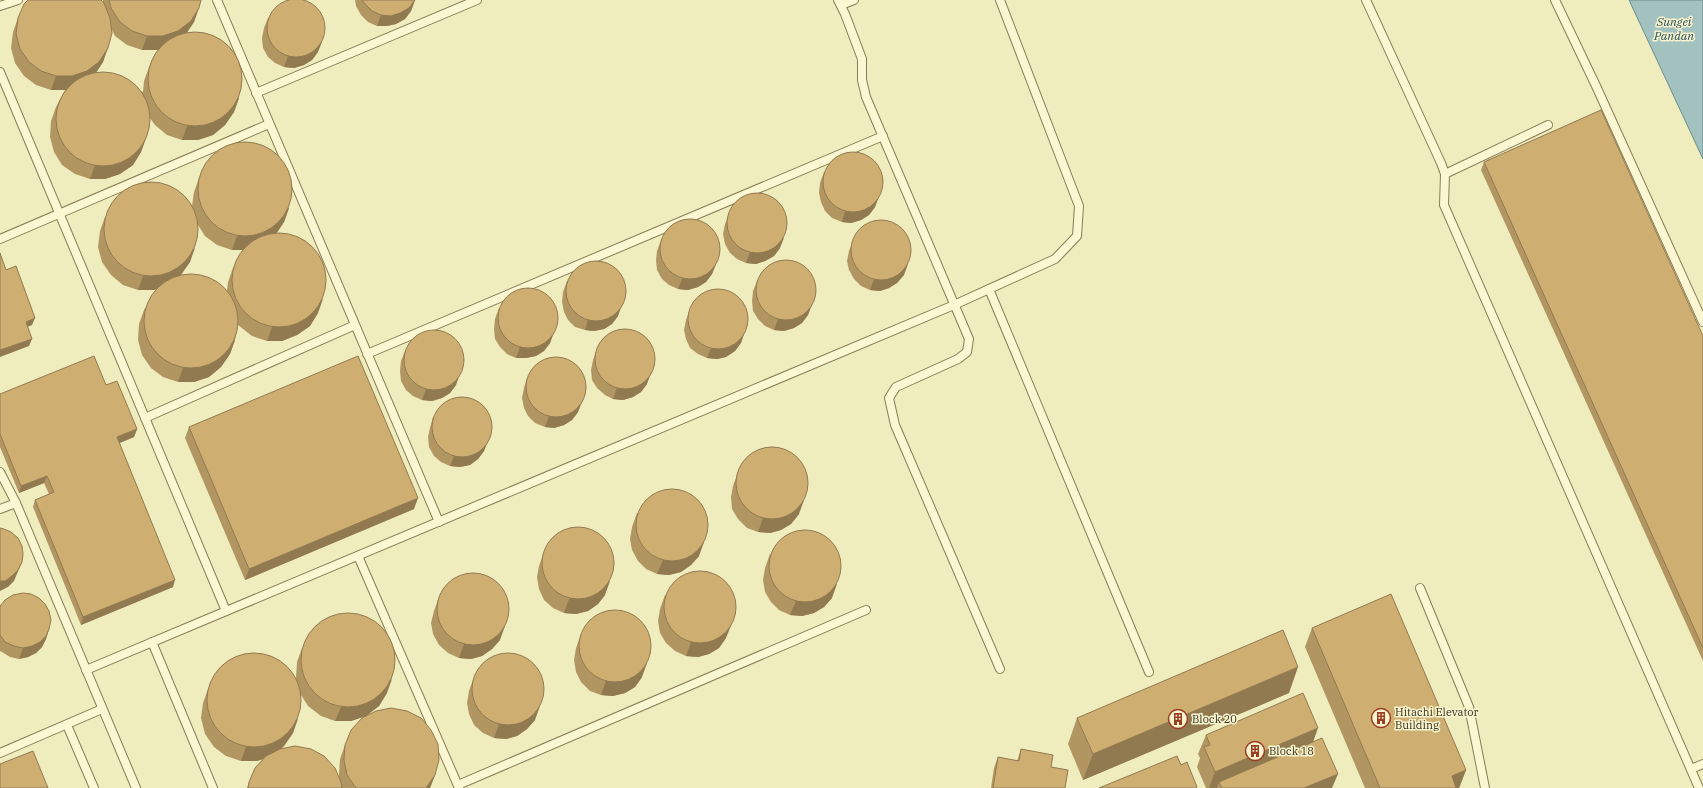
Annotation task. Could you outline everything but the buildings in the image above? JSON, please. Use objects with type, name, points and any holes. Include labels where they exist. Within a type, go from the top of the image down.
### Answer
[{"type":"lane","points":[[0,6],[18,0]]},
{"type":"lane","points":[[217,0],[438,522]]},
{"type":"lane","points":[[256,93],[477,0]]},
{"type":"lane","points":[[854,0],[839,3],[862,58],[862,80],[866,96],[969,339],[967,352],[958,360],[896,387],[889,398],[890,412],[1000,669]]},
{"type":"lane","points":[[86,670],[954,305],[1055,258],[1077,236],[1079,206],[1000,0]]},
{"type":"lane","points":[[1366,0],[1445,174],[1444,205],[1699,788]]},
{"type":"lane","points":[[1554,0],[1600,95],[1703,322]]},
{"type":"lane","points":[[0,72],[226,611]]},
{"type":"lane","points":[[0,240],[269,124]]},
{"type":"lane","points":[[1445,174],[1548,124]]},
{"type":"lane","points":[[367,354],[882,136]]},
{"type":"lane","points":[[989,289],[1149,672]]},
{"type":"lane","points":[[145,418],[355,325]]},
{"type":"lane","points":[[0,472],[16,503],[136,788]]},
{"type":"lane","points":[[0,510],[16,503]]},
{"type":"lane","points":[[358,556],[459,786],[866,610]]},
{"type":"lane","points":[[1420,588],[1469,707],[1485,788]]},
{"type":"lane","points":[[152,642],[213,788]]},
{"type":"lane","points":[[0,752],[102,709]]},
{"type":"lane","points":[[67,725],[94,788]]},
{"type":"lane","points":[[1690,769],[1703,764]]},
{"type":"water","name":"Sungei Pandan","points":[[1629,0],[1703,0],[1703,159]]},
{"type":"place","name":"Hitachi Elevator Building","points":[[1381,718]]},
{"type":"place","name":"Block 20","points":[[1178,719]]},
{"type":"place","name":"Block 18","points":[[1255,751]]}]
